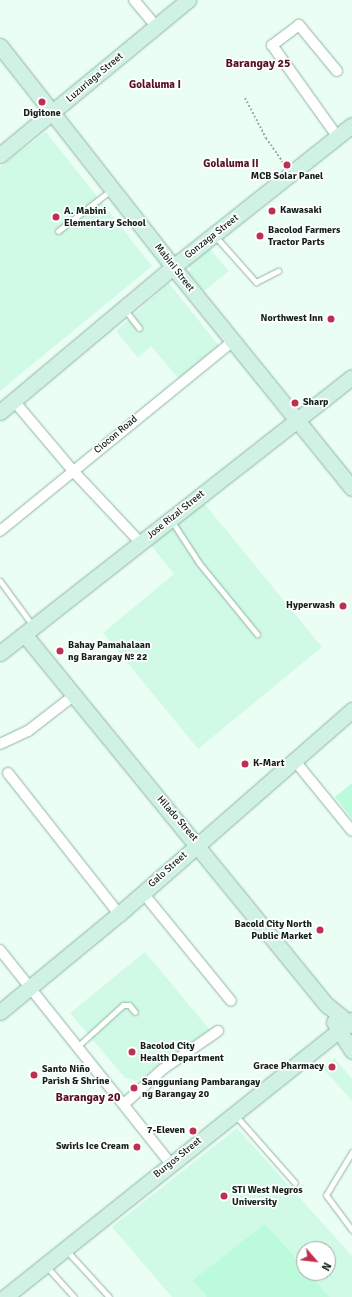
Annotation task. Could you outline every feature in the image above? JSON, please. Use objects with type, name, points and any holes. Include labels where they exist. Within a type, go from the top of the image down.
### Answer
[{"type":"street","points":[[134,0],[156,26]]},
{"type":"street","name":"Luzuriaga Street","points":[[0,155],[53,114],[188,0]]},
{"type":"street","points":[[336,71],[299,25],[272,45],[337,136]]},
{"type":"street","name":"Mabini Street","points":[[0,46],[113,188],[173,267],[295,420],[352,488]]},
{"type":"street","name":"Gonzaga Street","points":[[0,412],[173,267],[215,236],[352,124]]},
{"type":"street","name":"Ciocon Road","points":[[0,531],[233,341]]},
{"type":"street","name":"Jose Rizal Street","points":[[0,653],[171,520],[295,420],[352,377]]},
{"type":"street","points":[[14,400],[74,472],[141,543]]},
{"type":"street","name":"Hilado Street","points":[[29,631],[72,698],[198,843],[328,1005],[351,1022]]},
{"type":"street","points":[[0,744],[28,731],[72,698]]},
{"type":"street","name":"Galo Street","points":[[0,1012],[29,985],[119,914],[198,843],[295,761],[352,710]]},
{"type":"street","points":[[295,761],[352,831]]},
{"type":"street","points":[[8,773],[119,914]]},
{"type":"street","points":[[143,893],[231,1001]]},
{"type":"street","points":[[0,950],[171,1164]]},
{"type":"street","name":"Hilado Street","points":[[328,1005],[338,1031],[352,1051]]},
{"type":"street","name":"Burgos Street","points":[[5,1297],[351,1022]]},
{"type":"street","points":[[124,1104],[163,1069],[218,1031]]},
{"type":"lane","points":[[58,231],[113,188]]},
{"type":"lane","points":[[215,236],[256,282],[278,271]]},
{"type":"lane","points":[[124,309],[139,328]]},
{"type":"lane","points":[[171,520],[199,563],[257,634]]},
{"type":"lane","points":[[0,581],[29,631]]},
{"type":"lane","points":[[78,1046],[123,1005],[129,1005],[135,1012]]},
{"type":"lane","points":[[234,1114],[295,1183]]},
{"type":"lane","points":[[352,1152],[326,1195],[352,1230]]},
{"type":"lane","points":[[65,1249],[109,1297]]},
{"type":"lane","points":[[45,1265],[74,1297]]},
{"type":"path","points":[[245,98],[266,138],[291,173]]},
{"type":"shaded area","name":"A. Mabini Elementary School","points":[[46,132],[152,266],[0,391],[0,167]]},
{"type":"shaded area","points":[[210,249],[229,271],[204,291],[188,272],[191,269],[188,265]]},
{"type":"shaded area","points":[[169,283],[219,346],[179,379],[151,346],[138,358],[116,331]]},
{"type":"shaded area","points":[[203,502],[322,647],[198,749],[103,633],[174,574],[151,545]]},
{"type":"shaded area","points":[[352,783],[352,819],[335,797]]},
{"type":"shaded area","points":[[145,952],[210,1030],[137,1081],[125,1078],[70,1013]]},
{"type":"shaded area","points":[[334,1058],[352,1079],[352,1101],[323,1068]]},
{"type":"shaded area","name":"STI West Negros University","points":[[237,1128],[352,1256],[352,1297],[172,1297],[112,1227]]},
{"type":"shaded area","points":[[265,1224],[296,1259],[296,1281],[315,1281],[329,1297],[207,1297],[193,1280]]},
{"type":"place","name":"Digitone","points":[[42,102]]},
{"type":"place","name":"MCB Solar Panel","points":[[287,165]]},
{"type":"place","name":"Kawasaki","points":[[272,211]]},
{"type":"place","name":"A. Mabini Elementary School","points":[[56,217]]},
{"type":"place","name":"Bacolod Farmers Tractor Parts","points":[[260,236]]},
{"type":"place","name":"Northwest Inn","points":[[331,319]]},
{"type":"place","name":"Sharp","points":[[295,403]]},
{"type":"place","name":"Hyperwash","points":[[343,606]]},
{"type":"place","name":"Bahay Pamahalaan ng Barangay № 22","points":[[60,651]]},
{"type":"place","name":"K-Mart","points":[[245,764]]},
{"type":"place","name":"Bacold City North Public Market","points":[[320,930]]},
{"type":"place","name":"Bacolod City Health Department","points":[[132,1052]]},
{"type":"place","name":"Grace Pharmacy","points":[[332,1067]]},
{"type":"place","name":"Santo Niño Parish & Shrine","points":[[34,1075]]},
{"type":"place","name":"Sangguniang Pambarangay ng Barangay 20","points":[[134,1088]]},
{"type":"place","name":"7-Eleven","points":[[193,1131]]},
{"type":"place","name":"Swirls Ice Cream","points":[[137,1147]]},
{"type":"place","name":"STI West Negros University","points":[[224,1196]]},
{"type":"district","name":"Barangay 25","points":[[258,64]]},
{"type":"district","name":"Golaluma I","points":[[155,85]]},
{"type":"district","name":"Golaluma II","points":[[231,164]]},
{"type":"district","name":"Barangay 20","points":[[88,1098]]}]
